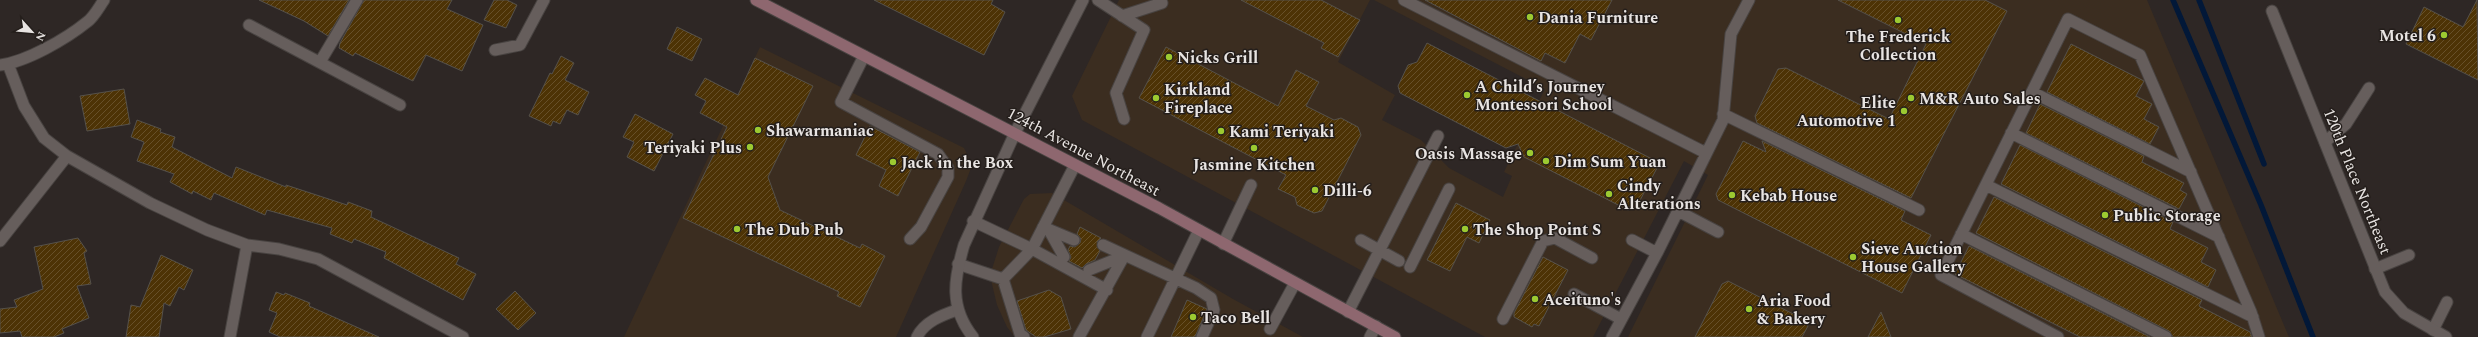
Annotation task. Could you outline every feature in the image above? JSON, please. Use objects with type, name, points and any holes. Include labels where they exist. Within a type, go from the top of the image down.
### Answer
[{"type":"main road","name":"124th Avenue Northeast","points":[[756,0],[1015,133],[1199,230],[1222,244],[1395,337]]},
{"type":"street","points":[[104,0],[88,22],[52,46],[4,65],[24,106],[44,138],[67,156],[150,203],[207,230],[247,245],[279,249],[318,260],[463,337]]},
{"type":"street","points":[[320,62],[357,0]]},
{"type":"street","points":[[496,50],[520,45],[544,0]]},
{"type":"street","points":[[973,337],[956,310],[955,286],[958,264],[973,221],[1015,133],[1083,0]]},
{"type":"street","points":[[1098,0],[1144,30],[1116,93],[1124,119]]},
{"type":"street","points":[[1404,0],[1706,152]]},
{"type":"street","points":[[1612,337],[1678,211],[1723,114],[1731,34],[1749,0]]},
{"type":"street","points":[[1122,16],[1162,3]]},
{"type":"street","name":"120th Place Northeast","points":[[2272,11],[2385,292],[2404,313],[2446,337]]},
{"type":"street","points":[[2058,337],[1941,275],[2068,19],[2140,54],[2253,317],[2259,337]]},
{"type":"street","points":[[249,26],[400,105]]},
{"type":"street","points":[[864,56],[841,102],[938,154],[948,168],[948,177],[921,227],[910,240]]},
{"type":"street","points":[[2325,142],[2346,124],[2369,88]]},
{"type":"street","points":[[2032,92],[2191,172]]},
{"type":"street","points":[[1723,114],[1919,210]]},
{"type":"street","points":[[2011,133],[2219,237]]},
{"type":"street","points":[[1348,312],[1438,136]]},
{"type":"street","points":[[0,241],[67,156]]},
{"type":"street","points":[[1003,279],[1032,249],[1046,229],[1075,165]]},
{"type":"street","points":[[1222,244],[1251,185]]},
{"type":"street","points":[[1986,185],[2253,317]]},
{"type":"street","points":[[1410,267],[1449,189]]},
{"type":"street","points":[[1678,211],[1718,232]]},
{"type":"street","points":[[973,221],[1032,249],[1107,290]]},
{"type":"street","points":[[1046,229],[1071,244],[1046,229]]},
{"type":"street","points":[[1147,337],[1199,230]]},
{"type":"street","points":[[1961,234],[2166,337]]},
{"type":"street","points":[[1503,319],[1543,241],[1554,238],[1592,258]]},
{"type":"street","points":[[1361,240],[1399,261]]},
{"type":"street","points":[[1632,240],[1657,253]]},
{"type":"street","points":[[230,337],[247,245]]},
{"type":"street","points":[[2375,268],[2409,255]]},
{"type":"street","points":[[1079,337],[1107,290],[1124,256]]},
{"type":"street","points":[[1124,256],[1096,258],[1124,256],[1211,298],[1214,310],[1202,337]]},
{"type":"street","points":[[958,264],[1003,279]]},
{"type":"street","points":[[1003,279],[1020,334],[1024,337]]},
{"type":"street","points":[[1270,329],[1295,283]]},
{"type":"street","points":[[1574,294],[1621,319]]},
{"type":"street","points":[[2433,330],[2447,302]]},
{"type":"street","points":[[918,337],[924,327],[940,315],[956,310]]},
{"type":"street","points":[[1370,337],[1376,326]]},
{"type":"shaded area","points":[[1119,0],[1370,0],[1338,62],[1395,95],[1382,120],[1421,140],[1449,168],[1503,197],[1512,176],[1504,172],[1545,89],[1374,0],[2147,0],[2289,337],[1628,337],[1708,175],[1684,161],[1593,337],[1485,337],[1082,120],[1072,96]]},
{"type":"shaded area","points":[[760,47],[964,148],[968,156],[971,168],[966,181],[896,337],[624,337]]},
{"type":"shaded area","points":[[1052,193],[1233,299],[1303,337],[1015,337],[1007,327],[997,305],[991,280],[992,269],[999,247],[1024,199],[1030,194]]},
{"type":"building","points":[[259,0],[349,0],[328,36],[304,21]]},
{"type":"building","points":[[364,0],[452,0],[447,9],[483,25],[462,71],[426,55],[413,81],[355,53],[353,56],[339,48],[340,43]]},
{"type":"building","points":[[494,0],[507,0],[517,5],[506,28],[484,20]]},
{"type":"building","points":[[874,0],[993,0],[991,4],[1005,12],[984,55]]},
{"type":"building","points":[[1241,0],[1321,0],[1360,20],[1338,57],[1321,48],[1324,43]]},
{"type":"building","name":"Dania Furniture","points":[[1425,0],[1612,0],[1591,40],[1580,34],[1565,63],[1545,53],[1541,61]]},
{"type":"building","points":[[1838,0],[1985,0],[2007,11],[1911,198],[1757,123],[1755,116],[1778,69],[1786,68],[1889,119],[1926,44]]},
{"type":"building","name":"Motel 6","points":[[2477,0],[2478,80],[2406,44],[2424,7],[2463,27]]},
{"type":"building","points":[[677,27],[702,39],[692,61],[667,49]]},
{"type":"building","points":[[1427,43],[1654,160],[1657,168],[1636,208],[1628,210],[1524,157],[1518,144],[1506,148],[1400,93],[1398,86],[1408,65],[1417,62]]},
{"type":"building","points":[[2071,44],[2144,81],[2136,96],[2152,104],[2144,119],[2159,127],[2150,144],[2047,92]]},
{"type":"building","points":[[1166,47],[1278,106],[1296,70],[1319,82],[1306,106],[1334,120],[1341,118],[1358,127],[1361,135],[1322,211],[1314,213],[1297,205],[1295,197],[1278,189],[1286,175],[1139,98]]},
{"type":"building","points":[[561,56],[574,63],[565,80],[589,92],[578,115],[567,110],[560,124],[553,121],[551,126],[529,116],[550,73],[552,74]]},
{"type":"building","points":[[755,58],[813,86],[768,177],[780,210],[860,248],[862,244],[885,256],[860,307],[837,296],[839,292],[683,218],[727,127],[700,113],[706,101],[695,95],[705,78],[738,95]]},
{"type":"building","points":[[124,89],[130,124],[87,131],[80,96]]},
{"type":"building","points":[[2040,104],[2144,156],[2142,162],[2184,183],[2180,190],[2187,194],[2179,209],[2026,133]]},
{"type":"building","points":[[635,114],[673,134],[654,171],[627,157],[634,142],[623,137]]},
{"type":"building","points":[[137,120],[161,129],[160,132],[175,137],[172,147],[232,178],[236,167],[286,187],[286,185],[347,205],[348,202],[372,211],[371,217],[459,258],[456,264],[476,274],[463,300],[384,258],[386,252],[354,239],[352,243],[330,234],[332,228],[267,210],[265,215],[214,193],[211,200],[193,191],[192,194],[170,182],[174,174],[137,161],[144,142],[131,137]]},
{"type":"building","name":"Jack in the Box","points":[[870,126],[920,152],[898,196],[879,186],[886,170],[856,155]]},
{"type":"building","points":[[1743,141],[1766,152],[1762,141],[1905,211],[1901,220],[1931,235],[1902,293],[1718,200],[1716,194]]},
{"type":"building","points":[[2020,145],[2173,222],[2170,229],[2208,248],[2201,262],[2216,270],[2208,287],[2001,184]]},
{"type":"building","points":[[1994,197],[2202,300],[2199,306],[2250,332],[2252,337],[2173,337],[2169,331],[1976,233]]},
{"type":"building","name":"The Shop Point S","points":[[1456,203],[1490,220],[1479,243],[1467,237],[1450,271],[1427,260]]},
{"type":"building","points":[[1080,227],[1101,238],[1097,242],[1100,251],[1095,260],[1086,264],[1082,268],[1069,261],[1071,257],[1068,250],[1070,246],[1075,247],[1080,243],[1081,239],[1077,234]]},
{"type":"building","points":[[78,238],[87,251],[84,253],[91,284],[77,286],[89,318],[62,329],[64,333],[54,337],[22,337],[20,331],[0,333],[0,309],[17,307],[14,300],[43,289],[34,247]]},
{"type":"building","points":[[1969,246],[2150,337],[2080,337],[1955,274]]},
{"type":"building","points":[[161,255],[193,270],[184,290],[179,287],[170,306],[164,303],[159,337],[126,337],[131,305],[140,307]]},
{"type":"building","name":"Aceituno's","points":[[1543,257],[1568,270],[1539,326],[1534,324],[1532,327],[1514,317],[1514,313]]},
{"type":"building","points":[[1728,281],[1805,320],[1808,326],[1802,337],[1695,337],[1722,284]]},
{"type":"building","points":[[1049,290],[1061,297],[1071,329],[1044,337],[1036,337],[1026,330],[1017,301]]},
{"type":"building","points":[[515,291],[536,313],[518,330],[496,309]]},
{"type":"building","points":[[276,292],[284,295],[285,293],[310,303],[309,306],[379,337],[280,337],[269,332],[277,313],[269,310]]},
{"type":"building","name":"Taco Bell","points":[[1187,300],[1207,309],[1195,337],[1171,337]]},
{"type":"building","points":[[1881,312],[1891,337],[1868,337]]},
{"type":"waterway","points":[[2173,0],[2261,205],[2313,337]]},
{"type":"waterway","points":[[2199,0],[2264,164]]},
{"type":"place","name":"Dania Furniture","points":[[1530,17]]},
{"type":"place","name":"The Frederick Collection","points":[[1898,20]]},
{"type":"place","name":"Motel 6","points":[[2444,35]]},
{"type":"place","name":"Nicks Grill","points":[[1169,57]]},
{"type":"place","name":"A Child’s Journey Montessori School","points":[[1467,95]]},
{"type":"place","name":"Kirkland Fireplace","points":[[1156,98]]},
{"type":"place","name":"M&R Auto Sales","points":[[1911,98]]},
{"type":"place","name":"Elite Automotive 1","points":[[1904,111]]},
{"type":"place","name":"Shawarmaniac","points":[[758,130]]},
{"type":"place","name":"Kami Teriyaki","points":[[1221,131]]},
{"type":"place","name":"Teriyaki Plus","points":[[750,147]]},
{"type":"place","name":"Jasmine Kitchen","points":[[1254,148]]},
{"type":"place","name":"Oasis Massage","points":[[1530,153]]},
{"type":"place","name":"Dim Sum Yuan","points":[[1546,161]]},
{"type":"place","name":"Jack in the Box","points":[[893,162]]},
{"type":"place","name":"Dilli-6","points":[[1315,190]]},
{"type":"place","name":"Cindy Alterations","points":[[1609,194]]},
{"type":"place","name":"Kebab House","points":[[1732,195]]},
{"type":"place","name":"Public Storage","points":[[2105,215]]},
{"type":"place","name":"The Dub Pub","points":[[737,229]]},
{"type":"place","name":"The Shop Point S","points":[[1465,229]]},
{"type":"place","name":"Sieve Auction House Gallery","points":[[1853,257]]},
{"type":"place","name":"Aceituno's","points":[[1535,299]]},
{"type":"place","name":"Aria Food & Bakery","points":[[1749,309]]},
{"type":"place","name":"Taco Bell","points":[[1193,317]]}]
